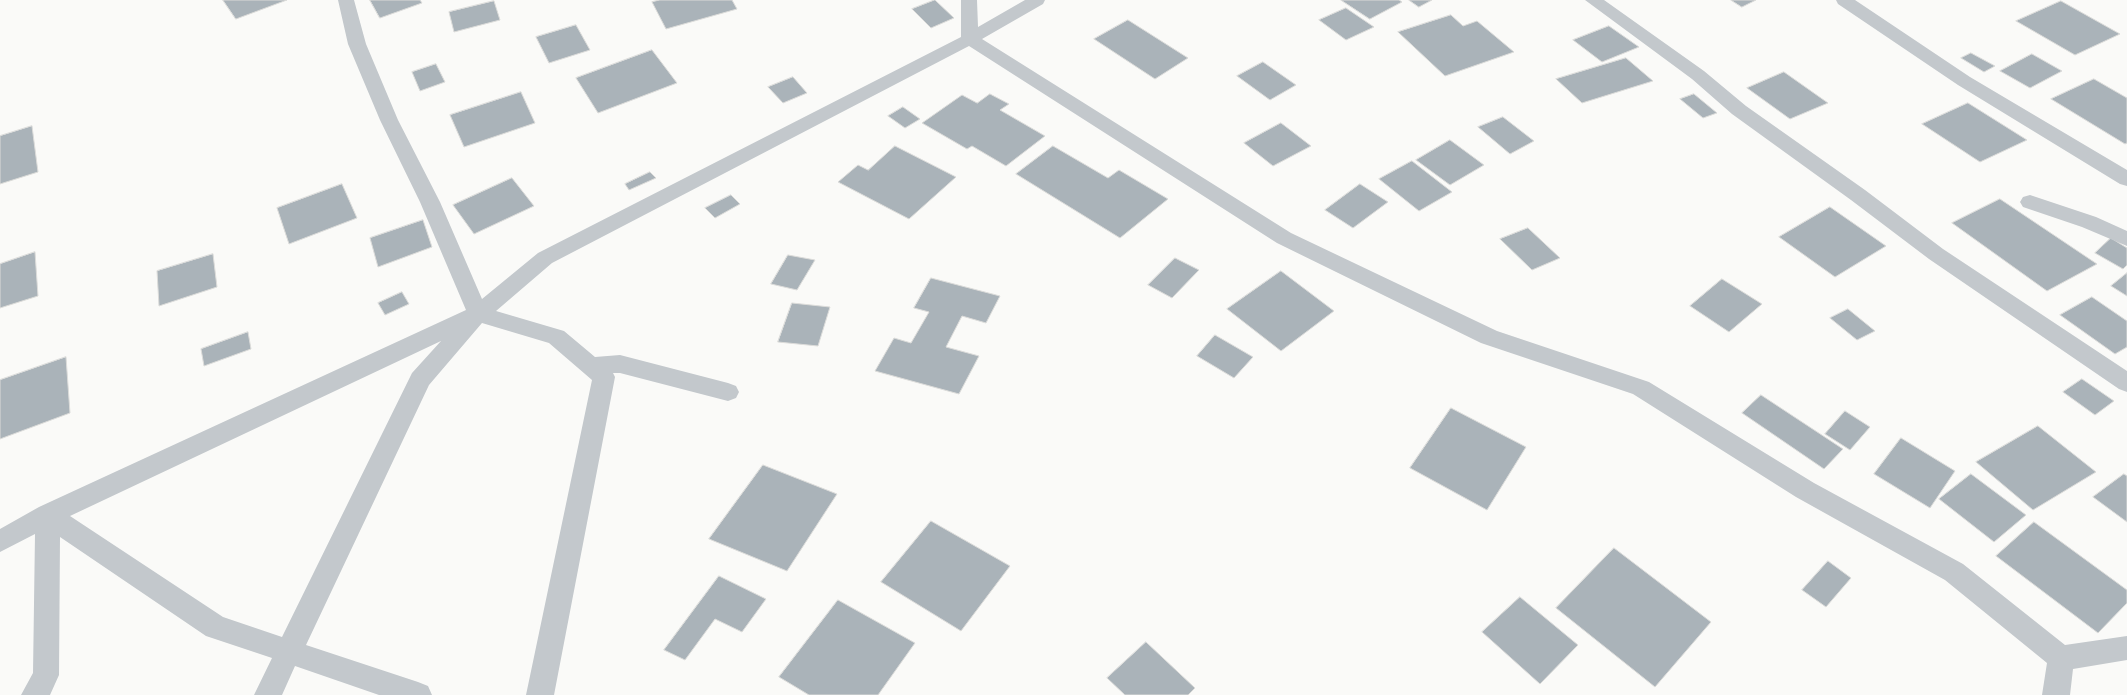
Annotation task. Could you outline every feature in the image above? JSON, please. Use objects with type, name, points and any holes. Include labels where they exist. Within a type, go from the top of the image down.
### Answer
[{"type":"street","points":[[346,0],[357,44],[389,120],[430,202],[478,314]]},
{"type":"street","points":[[969,0],[970,39]]},
{"type":"street","points":[[268,695],[420,379],[478,314],[545,258],[970,39],[1037,0]]},
{"type":"street","points":[[1593,0],[1692,71],[1740,110],[1858,195],[1936,254],[2127,382]]},
{"type":"street","points":[[1844,0],[1964,80],[2127,179]]},
{"type":"street","points":[[970,39],[1284,238],[1489,337],[1641,388],[1805,490],[1954,572],[2061,658],[2127,648]]},
{"type":"street","points":[[2030,202],[2089,222],[2127,239]]},
{"type":"street","points":[[0,540],[478,314],[556,337],[604,377],[540,695]]},
{"type":"street","points":[[591,366],[620,364],[728,392]]},
{"type":"street","points":[[48,516],[214,627],[418,695]]},
{"type":"street","points":[[35,695],[46,675],[48,516]]},
{"type":"street","points":[[2056,695],[2061,658]]},
{"type":"building","points":[[223,0],[287,0],[236,19]]},
{"type":"building","points":[[370,0],[420,0],[422,3],[380,18]]},
{"type":"building","points":[[660,0],[732,0],[737,9],[666,29],[652,2]]},
{"type":"building","points":[[935,0],[954,18],[931,28],[912,9]]},
{"type":"building","points":[[1341,0],[1399,0],[1402,2],[1370,19]]},
{"type":"building","points":[[1409,0],[1432,0],[1419,7]]},
{"type":"building","points":[[1731,0],[1756,0],[1742,7]]},
{"type":"building","points":[[494,1],[500,20],[454,32],[449,12]]},
{"type":"building","points":[[2061,1],[2120,34],[2075,55],[2016,21]]},
{"type":"building","points":[[1346,8],[1374,27],[1346,40],[1319,20]]},
{"type":"building","points":[[1451,15],[1463,26],[1477,21],[1514,52],[1445,76],[1398,32]]},
{"type":"building","points":[[1128,20],[1188,58],[1155,79],[1094,39]]},
{"type":"building","points":[[576,25],[590,50],[549,63],[536,37]]},
{"type":"building","points":[[1609,26],[1639,47],[1602,62],[1573,40]]},
{"type":"building","points":[[652,50],[677,83],[598,113],[576,78]]},
{"type":"building","points":[[1971,53],[1995,66],[1984,72],[1961,58]]},
{"type":"building","points":[[2032,54],[2062,71],[2030,88],[2000,71]]},
{"type":"building","points":[[1626,58],[1653,81],[1582,103],[1556,79]]},
{"type":"building","points":[[1263,62],[1296,85],[1270,100],[1237,76]]},
{"type":"building","points":[[436,64],[445,82],[420,91],[412,72]]},
{"type":"building","points":[[1784,72],[1828,103],[1790,119],[1747,88]]},
{"type":"building","points":[[793,77],[807,93],[783,103],[768,87]]},
{"type":"building","points":[[2094,79],[2127,98],[2127,143],[2125,144],[2051,99]]},
{"type":"building","points":[[521,92],[535,123],[464,147],[450,115]]},
{"type":"building","points":[[990,94],[1009,104],[1000,110],[1045,136],[1006,166],[972,146],[967,149],[922,123],[962,95],[977,103]]},
{"type":"building","points":[[1694,94],[1717,113],[1703,118],[1680,99]]},
{"type":"building","points":[[1968,103],[2027,140],[1980,162],[1922,124]]},
{"type":"building","points":[[903,107],[920,119],[905,128],[888,116]]},
{"type":"building","points":[[1503,117],[1534,141],[1510,154],[1478,127]]},
{"type":"building","points":[[1281,123],[1311,146],[1273,166],[1244,143]]},
{"type":"building","points":[[32,126],[38,172],[0,184],[0,136]]},
{"type":"building","points":[[1450,140],[1484,165],[1450,185],[1416,160]]},
{"type":"building","points":[[895,146],[956,177],[909,219],[838,182],[858,165],[868,170]]},
{"type":"building","points":[[1053,146],[1108,178],[1119,170],[1168,199],[1120,238],[1016,174]]},
{"type":"building","points":[[1412,161],[1452,192],[1419,211],[1379,179]]},
{"type":"building","points":[[650,172],[656,178],[629,190],[625,184]]},
{"type":"building","points":[[512,178],[534,206],[474,234],[453,205]]},
{"type":"building","points":[[342,184],[357,218],[289,244],[277,208]]},
{"type":"building","points":[[1360,184],[1388,202],[1353,228],[1325,210]]},
{"type":"building","points":[[731,195],[740,204],[715,218],[705,208]]},
{"type":"building","points":[[2000,199],[2097,264],[2047,291],[1952,223]]},
{"type":"building","points":[[1830,207],[1886,246],[1835,277],[1779,237]]},
{"type":"building","points":[[423,220],[432,247],[378,267],[370,238]]},
{"type":"building","points":[[1528,228],[1560,258],[1532,270],[1500,239]]},
{"type":"building","points":[[2111,238],[2127,248],[2127,265],[2123,269],[2095,253]]},
{"type":"building","points":[[35,252],[38,296],[0,308],[0,264]]},
{"type":"building","points":[[213,254],[217,287],[159,306],[157,271]]},
{"type":"building","points":[[788,255],[815,260],[797,290],[771,284]]},
{"type":"building","points":[[1175,258],[1199,270],[1172,298],[1148,285]]},
{"type":"building","points":[[1281,271],[1334,311],[1281,351],[1227,309]]},
{"type":"building","points":[[2127,273],[2127,296],[2111,286]]},
{"type":"building","points":[[931,278],[1000,296],[986,323],[962,316],[946,347],[979,356],[959,394],[875,371],[894,338],[911,343],[929,312],[914,308]]},
{"type":"building","points":[[1722,279],[1762,304],[1729,332],[1690,306]]},
{"type":"building","points":[[402,292],[409,304],[385,315],[378,303]]},
{"type":"building","points":[[2092,297],[2127,321],[2127,347],[2115,354],[2060,315]]},
{"type":"building","points":[[792,303],[830,307],[818,346],[778,342]]},
{"type":"building","points":[[1848,309],[1875,331],[1857,340],[1830,318]]},
{"type":"building","points":[[248,332],[251,349],[204,366],[201,349]]},
{"type":"building","points":[[1215,335],[1253,357],[1234,378],[1197,356]]},
{"type":"building","points":[[66,357],[70,413],[0,439],[0,380]]},
{"type":"building","points":[[2082,379],[2114,401],[2095,415],[2063,392]]},
{"type":"building","points":[[1761,395],[1843,449],[1824,469],[1742,413]]},
{"type":"building","points":[[1451,408],[1526,447],[1487,510],[1410,468]]},
{"type":"building","points":[[1845,411],[1870,427],[1850,450],[1825,434]]},
{"type":"building","points":[[2038,426],[2096,472],[2033,510],[1976,462]]},
{"type":"building","points":[[1901,438],[1955,471],[1930,508],[1874,474]]},
{"type":"building","points":[[763,465],[837,494],[787,571],[709,539]]},
{"type":"building","points":[[1971,474],[2026,515],[1994,542],[1939,499]]},
{"type":"building","points":[[2124,474],[2127,476],[2127,522],[2093,497]]},
{"type":"building","points":[[931,521],[1010,566],[961,631],[881,582]]},
{"type":"building","points":[[2034,522],[2127,590],[2127,603],[2098,633],[1996,556]]},
{"type":"building","points":[[1614,548],[1711,622],[1655,687],[1556,608]]},
{"type":"building","points":[[1828,561],[1851,578],[1826,607],[1802,590]]},
{"type":"building","points":[[719,576],[766,599],[742,632],[715,619],[685,660],[664,650]]},
{"type":"building","points":[[1520,597],[1578,645],[1540,684],[1482,632]]},
{"type":"building","points":[[838,600],[915,643],[878,695],[809,695],[779,677]]},
{"type":"building","points":[[1146,642],[1195,688],[1188,695],[1125,695],[1107,678]]}]
